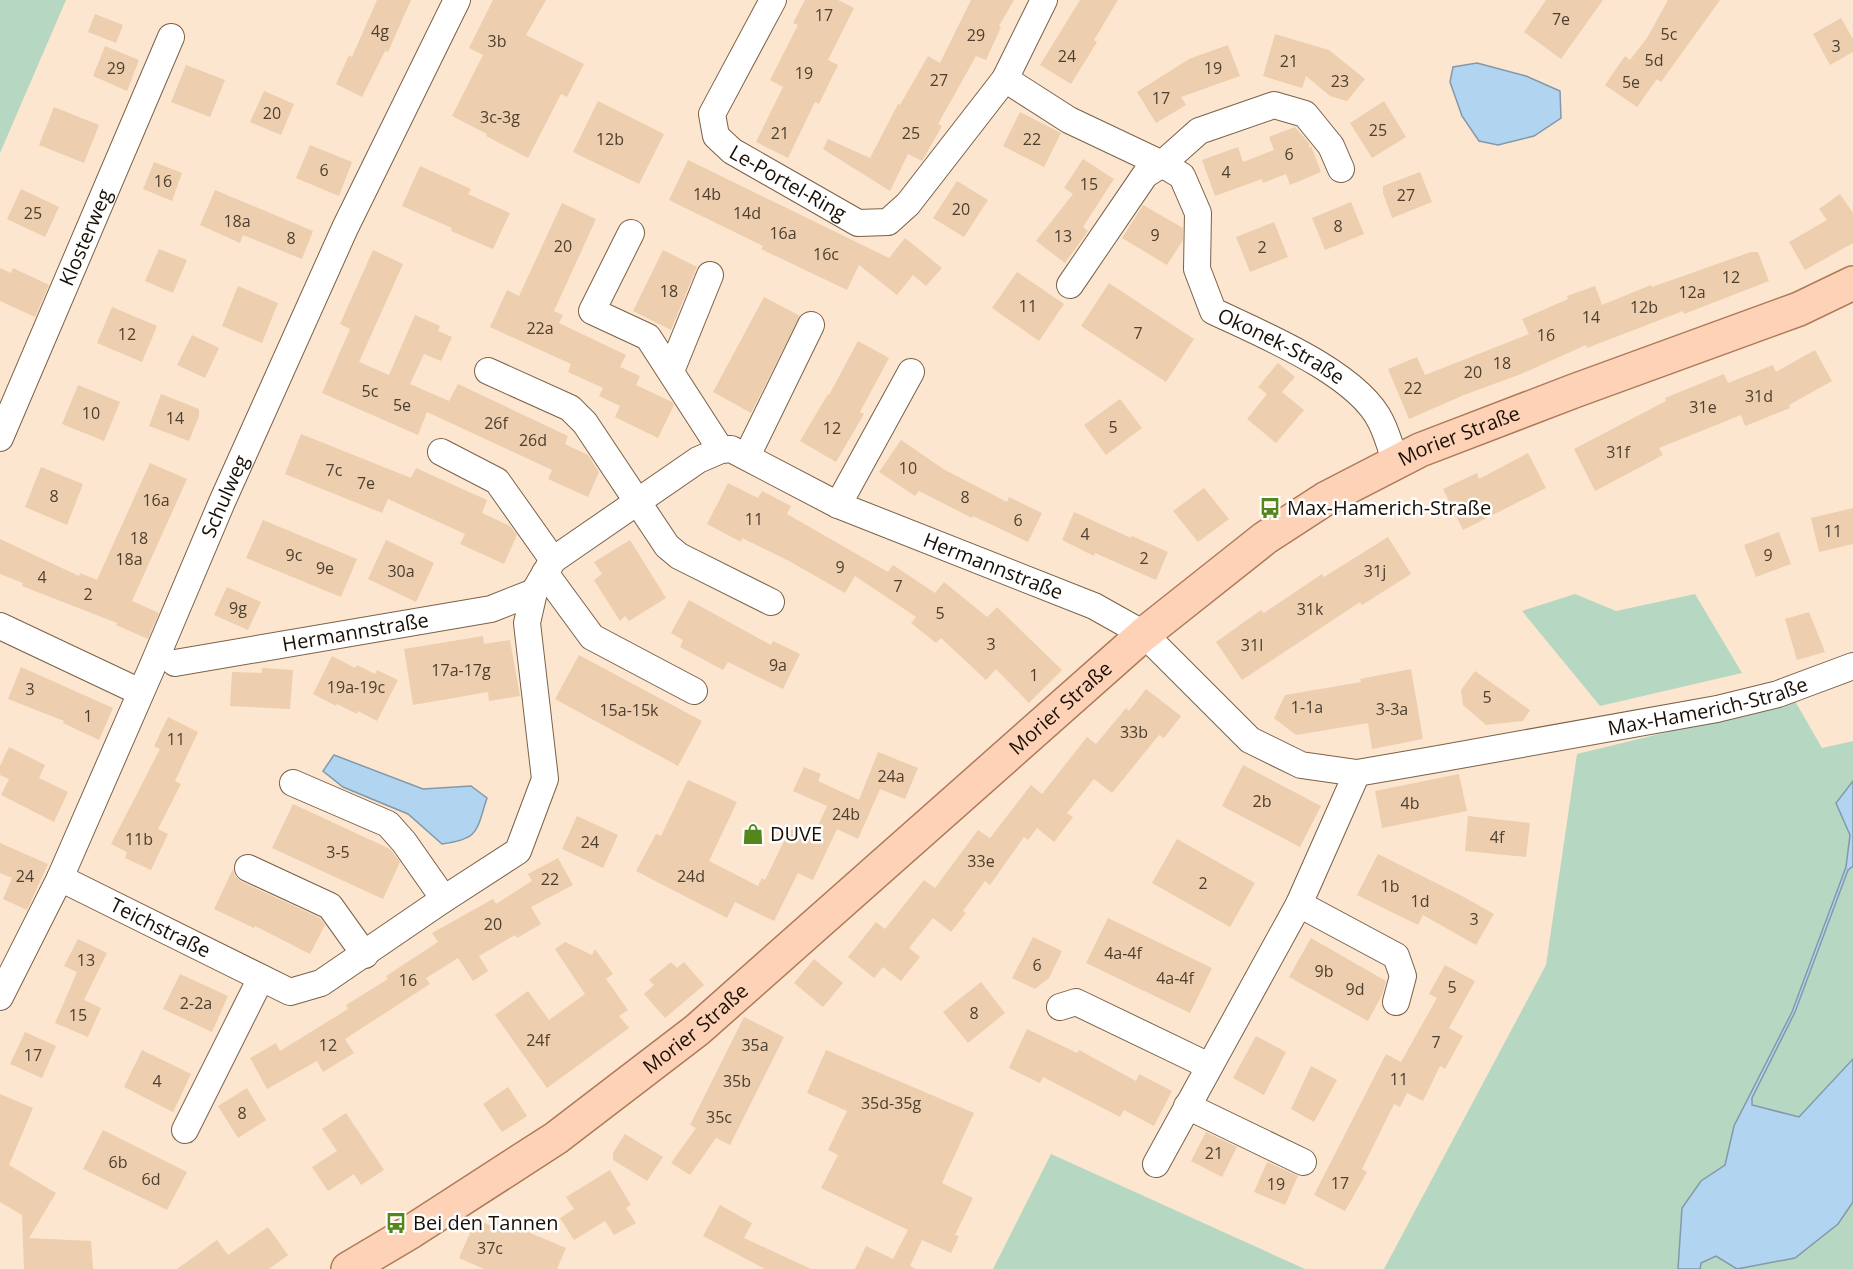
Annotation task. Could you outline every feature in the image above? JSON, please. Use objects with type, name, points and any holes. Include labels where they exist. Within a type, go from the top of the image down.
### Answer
[{"type":"main road","name":"Morier Straße","points":[[348,1269],[412,1231],[556,1138],[697,1030],[1144,634],[1265,538],[1325,499],[1395,461],[1542,402],[1799,309],[1853,283]]},
{"type":"street","name":"Schulweg","points":[[0,997],[60,878],[222,502],[336,249],[456,0]]},
{"type":"street","name":"Le-Portel-Ring","points":[[773,0],[712,114],[716,136],[732,151],[858,223],[888,222],[908,204],[1005,79],[1044,0]]},
{"type":"street","name":"Klosterweg","points":[[0,438],[171,37]]},
{"type":"street","name":"Okonek-Straße","points":[[1005,79],[1070,120],[1182,176],[1198,213],[1197,269],[1214,311],[1336,373],[1358,391],[1381,420],[1395,461]]},
{"type":"street","points":[[1070,285],[1145,175],[1199,131],[1274,105],[1305,114],[1331,146],[1341,169]]},
{"type":"street","points":[[631,233],[592,310],[648,337],[721,450]]},
{"type":"street","points":[[671,371],[710,274]]},
{"type":"street","points":[[747,456],[811,325]]},
{"type":"street","points":[[488,371],[570,408],[585,423],[667,546],[679,556],[771,602]]},
{"type":"street","points":[[838,505],[911,372]]},
{"type":"street","name":"Hermannstraße","points":[[175,663],[491,609],[544,575],[637,501],[698,460],[721,450],[731,449],[838,505],[1094,606],[1144,634]]},
{"type":"street","points":[[441,452],[497,481],[544,575],[592,637],[693,691]]},
{"type":"street","name":"Teichstraße","points":[[60,878],[290,992],[321,983],[518,851],[545,779],[527,623],[544,575]]},
{"type":"street","points":[[0,626],[140,692]]},
{"type":"street","name":"Max-Hamerich-Straße","points":[[1144,634],[1250,740],[1301,765],[1357,773],[1717,709],[1778,694],[1853,666]]},
{"type":"street","points":[[1156,1164],[1299,904],[1357,773]]},
{"type":"street","points":[[293,783],[388,824],[404,842],[444,899]]},
{"type":"street","points":[[248,868],[330,906],[365,955]]},
{"type":"street","points":[[1299,904],[1396,956],[1403,976],[1396,1002]]},
{"type":"street","points":[[185,1130],[261,978]]},
{"type":"street","points":[[1060,1007],[1076,1002],[1209,1066]]},
{"type":"street","points":[[1187,1106],[1303,1162]]},
{"type":"green space","points":[[0,0],[66,0],[0,153]]},
{"type":"green space","points":[[1575,594],[1616,611],[1695,594],[1742,673],[1600,706],[1522,611]]},
{"type":"green space","points":[[1795,701],[1822,748],[1853,741],[1853,1269],[1384,1269],[1546,965],[1577,754]]},
{"type":"green space","points":[[1051,1154],[1305,1269],[993,1269]]},
{"type":"water","points":[[1477,63],[1526,76],[1560,91],[1561,118],[1534,136],[1498,145],[1479,141],[1462,116],[1450,82],[1453,67]]},
{"type":"water","points":[[334,755],[423,789],[471,786],[487,798],[475,832],[464,839],[442,844],[408,814],[343,787],[323,771]]},
{"type":"water","points":[[1853,781],[1853,866],[1848,870],[1795,1012],[1752,1098],[1752,1105],[1799,1117],[1853,1059],[1853,1202],[1838,1224],[1795,1258],[1737,1269],[1716,1256],[1701,1263],[1700,1269],[1678,1269],[1682,1208],[1701,1181],[1725,1165],[1734,1126],[1792,1012],[1846,867],[1850,835],[1836,803]]},
{"type":"building","points":[[377,0],[411,0],[388,52],[385,51],[362,97],[336,84],[349,55],[352,57]]},
{"type":"building","points":[[493,0],[546,0],[526,35],[584,64],[567,97],[561,94],[528,158],[452,116],[483,55],[469,48]]},
{"type":"building","points":[[805,0],[838,0],[854,8],[828,60],[838,65],[819,104],[815,102],[788,158],[756,142],[783,87],[770,80],[798,25],[793,23]]},
{"type":"building","points":[[971,0],[1014,0],[999,26],[1001,27],[986,60],[976,56],[938,124],[942,126],[922,161],[908,154],[890,191],[823,149],[828,139],[870,158],[898,104],[900,105],[928,56],[940,63]]},
{"type":"building","points":[[1080,0],[1118,0],[1094,40],[1097,42],[1071,84],[1040,65]]},
{"type":"building","points":[[1546,0],[1603,0],[1561,59],[1524,32]]},
{"type":"building","points":[[1668,0],[1720,0],[1661,82],[1657,79],[1637,107],[1605,85],[1625,56],[1630,60],[1647,38]]},
{"type":"building","points":[[95,14],[123,25],[116,43],[88,32]]},
{"type":"building","points":[[1841,18],[1853,39],[1853,52],[1830,65],[1813,34]]},
{"type":"building","points":[[1275,34],[1329,50],[1365,79],[1347,101],[1330,96],[1306,76],[1302,88],[1263,76]]},
{"type":"building","points":[[1228,45],[1240,76],[1181,97],[1186,105],[1156,123],[1137,92],[1189,59]]},
{"type":"building","points":[[105,46],[139,60],[127,91],[93,76]]},
{"type":"building","points":[[186,65],[225,80],[210,117],[171,102]]},
{"type":"building","points":[[264,91],[294,104],[281,135],[250,122]]},
{"type":"building","points":[[598,101],[664,134],[639,184],[573,152]]},
{"type":"building","points":[[1384,101],[1406,137],[1372,158],[1350,123]]},
{"type":"building","points":[[54,107],[99,125],[84,163],[39,145]]},
{"type":"building","points":[[1020,112],[1061,133],[1044,167],[1003,146]]},
{"type":"building","points":[[1295,127],[1309,143],[1309,148],[1311,146],[1321,172],[1290,185],[1286,174],[1263,183],[1262,179],[1215,196],[1202,160],[1238,147],[1243,162],[1274,150],[1269,137]]},
{"type":"building","points":[[310,145],[352,162],[339,196],[296,178]]},
{"type":"building","points":[[1083,159],[1114,179],[1083,227],[1088,231],[1065,263],[1036,241],[1073,194],[1064,188]]},
{"type":"building","points":[[688,160],[889,258],[905,238],[942,268],[926,286],[913,275],[897,295],[859,265],[847,290],[761,249],[763,246],[669,200]]},
{"type":"building","points":[[154,162],[182,173],[172,201],[143,189]]},
{"type":"building","points":[[420,166],[471,189],[468,194],[510,213],[493,249],[402,206]]},
{"type":"building","points":[[1420,172],[1432,202],[1392,218],[1383,193],[1383,186]]},
{"type":"building","points":[[957,181],[988,200],[964,237],[933,218]]},
{"type":"building","points":[[21,189],[59,207],[45,237],[7,219]]},
{"type":"building","points":[[215,190],[313,231],[302,259],[243,235],[240,243],[200,225]]},
{"type":"building","points":[[1840,194],[1853,213],[1853,243],[1805,270],[1789,242],[1827,220],[1819,209]]},
{"type":"building","points":[[1351,202],[1364,234],[1325,250],[1312,218]]},
{"type":"building","points":[[562,203],[596,219],[554,311],[563,315],[559,323],[626,355],[620,367],[640,376],[636,385],[672,402],[674,405],[658,438],[615,417],[620,406],[599,396],[603,388],[568,372],[571,364],[490,327],[507,290],[519,296]]},
{"type":"building","points":[[1143,205],[1183,228],[1183,240],[1167,265],[1122,238]]},
{"type":"building","points":[[1274,222],[1288,257],[1250,272],[1236,237]]},
{"type":"building","points":[[159,249],[187,260],[173,293],[145,281]]},
{"type":"building","points":[[373,250],[403,264],[359,362],[389,375],[415,315],[440,326],[438,331],[452,337],[441,361],[424,354],[410,384],[449,401],[458,384],[568,436],[565,444],[588,455],[599,472],[588,497],[548,479],[552,470],[427,412],[418,435],[322,393],[350,329],[340,324]]},
{"type":"building","points":[[663,250],[697,267],[671,330],[633,311]]},
{"type":"building","points":[[1751,252],[1758,252],[1769,281],[1587,348],[1586,345],[1409,419],[1388,369],[1417,357],[1425,375],[1529,334],[1522,319],[1568,299],[1567,296],[1595,286],[1602,305],[1651,285],[1652,287]]},
{"type":"building","points":[[0,268],[11,273],[13,268],[49,285],[35,317],[0,301]]},
{"type":"building","points":[[1017,272],[1064,304],[1039,341],[992,308]]},
{"type":"building","points":[[1109,283],[1194,339],[1166,382],[1081,326]]},
{"type":"building","points":[[238,286],[278,303],[262,343],[222,326]]},
{"type":"building","points":[[764,297],[800,316],[751,413],[713,392]]},
{"type":"building","points":[[112,307],[157,326],[142,362],[97,343]]},
{"type":"building","points":[[192,335],[219,348],[205,378],[177,365]]},
{"type":"building","points":[[858,341],[889,358],[860,412],[864,414],[836,462],[800,441],[829,395]]},
{"type":"building","points":[[1815,350],[1832,381],[1789,405],[1790,408],[1745,426],[1741,415],[1659,448],[1663,455],[1595,491],[1574,449],[1666,401],[1665,398],[1724,374],[1728,383],[1773,365],[1776,372]]},
{"type":"building","points":[[1278,363],[1295,377],[1282,392],[1304,410],[1276,443],[1247,419],[1267,394],[1258,387]]},
{"type":"building","points":[[78,385],[120,402],[104,441],[62,424]]},
{"type":"building","points":[[161,394],[199,409],[199,416],[189,441],[149,426]]},
{"type":"building","points":[[1120,399],[1142,428],[1106,455],[1084,425]]},
{"type":"building","points":[[301,434],[411,478],[416,468],[487,500],[482,513],[510,526],[517,535],[504,564],[460,544],[465,534],[388,499],[382,513],[285,474]]},
{"type":"building","points":[[901,440],[945,470],[1007,502],[1009,497],[1042,513],[1028,542],[973,516],[972,518],[919,491],[915,496],[879,472]]},
{"type":"building","points":[[1528,453],[1546,488],[1463,530],[1443,489],[1477,473],[1479,479]]},
{"type":"building","points":[[150,463],[187,479],[132,601],[159,613],[148,639],[116,625],[117,623],[22,586],[23,583],[0,574],[0,539],[79,576],[80,573],[97,580]]},
{"type":"building","points":[[41,467],[83,484],[67,525],[25,507]]},
{"type":"building","points":[[728,483],[758,498],[762,491],[791,506],[787,514],[888,572],[893,565],[935,593],[944,582],[987,617],[997,607],[1062,670],[1029,703],[996,669],[986,680],[941,638],[936,643],[911,623],[916,617],[855,576],[845,593],[791,562],[742,538],[741,542],[707,524]]},
{"type":"building","points":[[1204,488],[1229,519],[1198,542],[1173,511]]},
{"type":"building","points":[[1853,508],[1853,544],[1819,552],[1811,518]]},
{"type":"building","points":[[1074,512],[1168,552],[1156,580],[1095,553],[1094,556],[1062,540]]},
{"type":"building","points":[[263,520],[357,559],[341,597],[246,558]]},
{"type":"building","points":[[1779,532],[1791,564],[1756,577],[1744,545]]},
{"type":"building","points":[[1388,537],[1411,574],[1362,605],[1360,602],[1242,680],[1216,642],[1261,610],[1264,613],[1322,574],[1324,577]]},
{"type":"building","points":[[386,540],[434,563],[416,602],[368,579]]},
{"type":"building","points":[[630,540],[666,598],[629,621],[625,616],[620,621],[594,580],[602,574],[594,562]]},
{"type":"building","points":[[227,587],[261,602],[248,630],[214,615]]},
{"type":"building","points":[[689,600],[771,645],[773,641],[800,654],[783,689],[728,662],[723,670],[680,647],[683,640],[671,633]]},
{"type":"building","points":[[1809,612],[1825,652],[1797,660],[1785,619]]},
{"type":"building","points":[[483,636],[484,644],[510,640],[520,696],[489,701],[488,692],[413,705],[404,649]]},
{"type":"building","points":[[579,655],[702,721],[678,766],[555,699]]},
{"type":"building","points":[[332,656],[355,668],[357,665],[375,674],[377,670],[398,680],[377,721],[358,711],[357,714],[337,704],[336,706],[313,694]]},
{"type":"building","points":[[21,667],[113,708],[99,740],[63,723],[64,721],[8,699]]},
{"type":"building","points":[[262,668],[293,670],[290,709],[230,706],[232,672],[262,673]]},
{"type":"building","points":[[1411,669],[1423,739],[1372,749],[1368,723],[1296,735],[1274,718],[1285,695],[1361,682],[1360,679]]},
{"type":"building","points":[[1475,671],[1530,710],[1523,721],[1486,725],[1463,705],[1461,690]]},
{"type":"building","points":[[1146,689],[1181,716],[1164,738],[1159,735],[1112,793],[1094,779],[1067,813],[1073,817],[1054,842],[1037,828],[1028,840],[1024,837],[990,885],[985,881],[963,911],[966,913],[951,932],[933,918],[909,948],[920,957],[901,981],[883,967],[874,978],[848,957],[876,922],[885,929],[924,880],[935,888],[978,830],[990,838],[1031,785],[1042,794],[1087,737],[1096,744],[1126,708],[1129,711]]},
{"type":"building","points":[[168,717],[198,732],[175,781],[181,784],[158,829],[168,834],[151,870],[125,858],[127,852],[111,844],[160,749],[154,746]]},
{"type":"building","points":[[9,747],[45,765],[39,778],[68,792],[54,822],[1,795],[9,779],[0,775],[0,766]]},
{"type":"building","points":[[878,752],[918,768],[905,799],[880,789],[858,839],[837,829],[813,880],[798,873],[774,921],[735,902],[727,918],[636,871],[656,834],[661,836],[688,780],[737,802],[709,861],[758,886],[762,878],[765,880],[790,829],[812,839],[827,806],[793,791],[804,767],[821,774],[818,781],[859,800]]},
{"type":"building","points":[[1243,765],[1321,806],[1300,847],[1222,806]]},
{"type":"building","points":[[1459,774],[1467,811],[1382,828],[1375,791]]},
{"type":"building","points":[[293,804],[390,849],[400,862],[383,899],[272,848]]},
{"type":"building","points":[[577,816],[618,835],[603,868],[562,849]]},
{"type":"building","points":[[1468,816],[1530,823],[1526,857],[1465,851]]},
{"type":"building","points":[[1177,839],[1255,883],[1230,927],[1152,883]]},
{"type":"building","points":[[0,843],[48,864],[27,910],[3,899],[12,878],[0,873]]},
{"type":"building","points":[[1378,854],[1494,914],[1476,945],[1423,915],[1418,925],[1357,895]]},
{"type":"building","points":[[558,858],[573,885],[531,907],[541,924],[517,938],[515,935],[479,956],[488,971],[473,981],[458,958],[426,978],[430,984],[345,1039],[354,1053],[323,1072],[317,1061],[267,1089],[250,1058],[276,1043],[280,1051],[348,1009],[346,1005],[388,979],[386,976],[438,942],[432,933],[493,899],[496,904],[532,881],[528,874]]},
{"type":"building","points":[[233,869],[235,876],[242,882],[320,918],[325,925],[310,954],[255,926],[254,928],[214,909]]},
{"type":"building","points":[[1108,918],[1212,968],[1190,1013],[1086,963]]},
{"type":"building","points":[[1033,937],[1062,951],[1049,978],[1035,989],[1012,978]]},
{"type":"building","points":[[1311,938],[1386,981],[1382,995],[1368,1021],[1289,977]]},
{"type":"building","points":[[78,939],[107,953],[84,1000],[101,1008],[88,1037],[55,1023],[77,972],[64,966]]},
{"type":"building","points":[[565,942],[592,955],[595,949],[613,974],[606,979],[628,1010],[619,1016],[629,1028],[547,1088],[495,1015],[528,991],[549,1020],[585,994],[555,949]]},
{"type":"building","points":[[814,959],[843,983],[823,1007],[794,983]]},
{"type":"building","points":[[671,962],[677,968],[684,962],[704,985],[665,1018],[644,994],[654,985],[649,980]]},
{"type":"building","points":[[1445,965],[1475,981],[1449,1028],[1463,1036],[1445,1069],[1440,1066],[1423,1101],[1407,1093],[1400,1107],[1394,1104],[1362,1169],[1367,1172],[1345,1211],[1314,1195],[1386,1054],[1401,1062],[1437,998],[1429,994]]},
{"type":"building","points":[[180,974],[228,996],[212,1032],[163,1009]]},
{"type":"building","points":[[981,982],[1005,1013],[968,1043],[943,1012]]},
{"type":"building","points":[[744,1017],[784,1037],[730,1145],[716,1138],[690,1175],[671,1163],[696,1128],[690,1125]]},
{"type":"building","points":[[1027,1029],[1077,1053],[1079,1050],[1136,1081],[1139,1074],[1172,1091],[1154,1126],[1124,1110],[1120,1117],[1043,1077],[1040,1083],[1009,1068]]},
{"type":"building","points":[[25,1032],[56,1046],[42,1078],[10,1064]]},
{"type":"building","points":[[1256,1036],[1286,1052],[1264,1095],[1233,1078]]},
{"type":"building","points":[[142,1050],[191,1074],[173,1112],[124,1087]]},
{"type":"building","points":[[826,1050],[974,1113],[942,1183],[973,1198],[955,1235],[959,1236],[951,1253],[922,1240],[910,1266],[916,1269],[855,1269],[866,1246],[893,1259],[908,1230],[821,1188],[838,1155],[828,1150],[847,1111],[807,1093]]},
{"type":"building","points":[[1311,1066],[1337,1080],[1314,1122],[1291,1109]]},
{"type":"building","points":[[508,1087],[527,1116],[502,1132],[483,1104]]},
{"type":"building","points":[[247,1088],[266,1120],[238,1138],[218,1106]]},
{"type":"building","points":[[0,1094],[33,1108],[9,1165],[56,1193],[29,1238],[91,1241],[93,1269],[24,1269],[22,1215],[0,1202]]},
{"type":"building","points":[[346,1113],[384,1170],[361,1185],[354,1174],[328,1191],[312,1167],[337,1151],[322,1129]]},
{"type":"building","points":[[103,1130],[187,1172],[167,1210],[83,1169]]},
{"type":"building","points":[[1206,1132],[1237,1147],[1222,1177],[1191,1161]]},
{"type":"building","points":[[625,1134],[663,1157],[647,1181],[613,1160],[613,1153]]},
{"type":"building","points":[[1267,1162],[1298,1176],[1285,1205],[1254,1192]]},
{"type":"building","points":[[610,1170],[631,1205],[626,1208],[636,1223],[614,1235],[605,1221],[574,1240],[560,1218],[574,1209],[566,1197]]},
{"type":"building","points":[[720,1205],[752,1223],[744,1238],[811,1269],[765,1269],[703,1236]]},
{"type":"building","points":[[476,1219],[505,1232],[509,1224],[566,1248],[557,1269],[484,1269],[459,1258]]},
{"type":"building","points":[[268,1227],[288,1255],[269,1269],[177,1269],[217,1240],[228,1255]]},
{"type":"place","name":"Max-Hamerich-Straße","points":[[1270,508]]},
{"type":"place","name":"DUVE","points":[[753,834]]},
{"type":"place","name":"Bei den Tannen","points":[[396,1223]]}]
